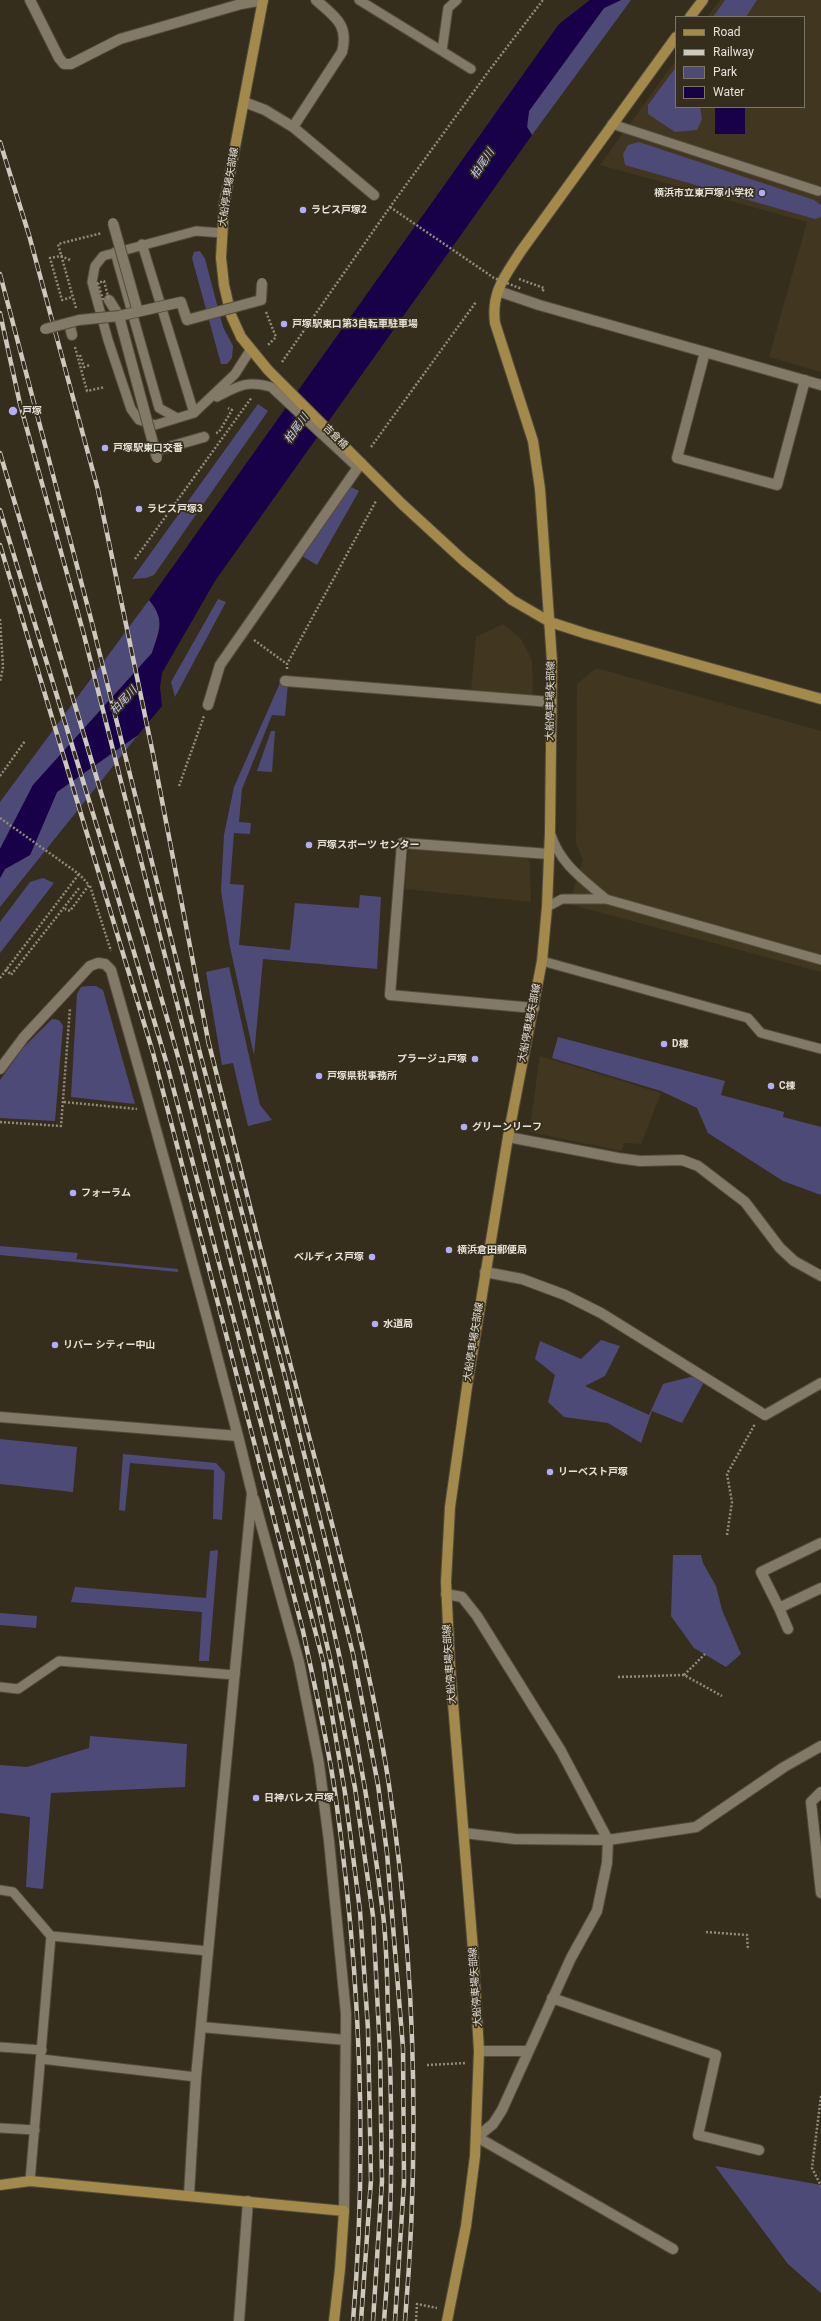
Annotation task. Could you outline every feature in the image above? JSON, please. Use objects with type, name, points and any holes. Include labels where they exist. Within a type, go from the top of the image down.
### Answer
[{"type":"main road","name":"大船停車場矢部線","points":[[263,0],[224,205],[221,258],[224,285],[231,315],[241,337],[281,383]]},
{"type":"main road","points":[[691,16],[703,0]]},
{"type":"main road","name":"大船停車場矢部線","points":[[447,2321],[466,2226],[477,2137],[479,2062],[446,1594],[450,1507],[485,1272],[508,1137],[542,961],[547,907],[550,832],[550,622],[540,489],[534,448],[495,323],[493,307],[498,291],[521,251],[675,38]]},
{"type":"main road","name":"吉倉橋","points":[[281,383],[358,462]]},
{"type":"main road","points":[[358,462],[464,561],[512,600],[550,622],[587,634],[821,699]]},
{"type":"main road","points":[[0,2185],[30,2181],[344,2211],[340,2269],[334,2321]]},
{"type":"street","points":[[30,0],[59,58],[64,64],[71,64],[120,39],[241,4],[263,0]]},
{"type":"street","points":[[293,127],[342,52],[345,41],[343,29],[337,18],[316,0]]},
{"type":"street","points":[[244,102],[265,110],[293,127],[374,195]]},
{"type":"street","points":[[115,226],[138,312]]},
{"type":"street","points":[[45,329],[79,320],[119,316],[181,302],[186,320],[261,300],[262,283]]},
{"type":"street","points":[[498,291],[539,305],[821,385]]},
{"type":"street","points":[[106,300],[119,316],[156,454],[204,437]]},
{"type":"street","points":[[69,323],[72,335]]},
{"type":"street","points":[[705,352],[677,458],[777,485],[805,380]]},
{"type":"street","points":[[208,706],[220,665],[244,632],[358,462]]},
{"type":"street","points":[[285,681],[551,702]]},
{"type":"street","points":[[534,1008],[390,995],[402,842],[549,854]]},
{"type":"street","points":[[0,1069],[24,1037],[90,966],[98,963],[105,964],[111,970],[196,1273],[252,1493],[298,1662],[319,1764],[338,1920],[346,2014],[344,2211]]},
{"type":"street","points":[[508,1137],[618,1158],[640,1161],[682,1160],[698,1166],[745,1202],[780,1248],[794,1261],[821,1276]]},
{"type":"street","points":[[485,1272],[522,1280],[565,1295],[601,1313],[765,1415],[821,1383]]},
{"type":"street","points":[[0,1417],[238,1436]]},
{"type":"street","points":[[189,2195],[196,2077],[252,1493]]},
{"type":"street","points":[[788,1629],[761,1572],[821,1543]]},
{"type":"street","points":[[779,1608],[821,1588]]},
{"type":"street","points":[[446,1594],[462,1597],[477,1616],[561,1751],[608,1840],[607,1863],[597,1911],[552,1998],[502,2110],[493,2124],[477,2137],[673,2249]]},
{"type":"street","points":[[464,1833],[515,1839],[608,1840],[696,1827],[784,1767],[821,1746]]},
{"type":"street","points":[[821,1792],[811,1802],[821,1892]]},
{"type":"street","points":[[552,1998],[716,2055],[698,2135],[759,2150]]},
{"type":"street","points":[[202,2027],[346,2040]]},
{"type":"street","points":[[479,2051],[528,2051]]},
{"type":"street","points":[[238,2321],[248,2201]]},
{"type":"lane","points":[[359,0],[472,70]]},
{"type":"lane","points":[[442,51],[448,8],[457,0]]},
{"type":"lane","points":[[612,124],[818,192]]},
{"type":"lane","points":[[222,233],[196,232],[142,244],[102,256],[95,266],[92,282],[108,340],[132,409],[139,420],[155,425],[194,413],[210,400],[235,374],[251,349]]},
{"type":"lane","points":[[142,244],[194,413]]},
{"type":"lane","points":[[115,252],[159,408],[177,418]]},
{"type":"lane","points":[[210,400],[231,389],[254,382],[271,387],[358,462]]},
{"type":"lane","points":[[550,832],[556,851],[567,865],[606,899]]},
{"type":"lane","points":[[547,907],[562,899],[606,899],[821,960]]},
{"type":"lane","points":[[542,961],[748,1018],[761,1033],[821,1049]]},
{"type":"lane","points":[[0,1687],[18,1689],[59,1661],[235,1675]]},
{"type":"lane","points":[[0,1890],[13,1892],[51,1936],[208,1951]]},
{"type":"lane","points":[[30,2181],[51,1936]]},
{"type":"lane","points":[[0,2047],[196,2077]]},
{"type":"lane","points":[[0,2128],[35,2130]]},
{"type":"path","points":[[282,362],[390,206],[488,72],[543,0]]},
{"type":"path","points":[[390,206],[494,278],[522,289]]},
{"type":"path","points":[[79,320],[58,244],[115,226]]},
{"type":"path","points":[[70,260],[61,256],[50,258],[62,300],[72,297]]},
{"type":"path","points":[[104,281],[106,300],[98,283],[104,281]]},
{"type":"path","points":[[261,300],[276,337],[267,346]]},
{"type":"path","points":[[371,447],[476,302]]},
{"type":"path","points":[[72,335],[87,391],[105,387]]},
{"type":"path","points":[[80,355],[84,367],[90,365]]},
{"type":"path","points":[[135,559],[254,393]]},
{"type":"path","points":[[204,437],[219,432],[232,410],[228,408]]},
{"type":"path","points":[[285,681],[287,664],[376,501]]},
{"type":"path","points":[[0,619],[3,667],[0,682]]},
{"type":"path","points":[[244,632],[287,664]]},
{"type":"path","points":[[179,786],[208,706]]},
{"type":"path","points":[[0,776],[25,741]]},
{"type":"path","points":[[0,818],[79,874],[90,885],[111,952]]},
{"type":"path","points":[[0,978],[79,874]]},
{"type":"path","points":[[65,909],[70,912],[90,885]]},
{"type":"path","points":[[6,969],[11,975],[65,909],[80,887]]},
{"type":"path","points":[[0,1122],[61,1126],[72,984]]},
{"type":"path","points":[[64,1102],[151,1110]]},
{"type":"path","points":[[727,1535],[732,1502],[727,1474],[752,1428],[765,1415]]},
{"type":"path","points":[[684,1675],[705,1654]]},
{"type":"path","points":[[618,1677],[684,1675],[722,1696]]},
{"type":"path","points":[[706,1932],[747,1935],[748,1950]]},
{"type":"path","points":[[427,2065],[479,2062]]},
{"type":"path","points":[[821,2096],[812,2168],[821,2186]]},
{"type":"path","points":[[416,2321],[417,2304],[449,2310]]},
{"type":"shaded area","name":"横浜市立東戸塚小学校","points":[[720,0],[821,0],[821,372],[769,357],[807,222],[600,165],[675,61],[675,108],[805,108],[805,16],[708,16]]},
{"type":"shaded area","points":[[503,624],[521,639],[532,661],[533,698],[471,692],[476,637]]},
{"type":"shaded area","points":[[596,668],[821,731],[821,972],[569,904],[583,860],[576,844],[577,684]]},
{"type":"shaded area","points":[[413,848],[526,857],[530,862],[531,902],[405,889],[408,852]]},
{"type":"shaded area","points":[[540,1056],[661,1093],[641,1144],[624,1143],[622,1151],[529,1132]]},
{"type":"green space","points":[[621,0],[631,0],[532,135],[527,127],[529,111],[604,8]]},
{"type":"green space","points":[[725,0],[757,0],[747,16],[714,16]]},
{"type":"green space","points":[[675,68],[675,108],[700,108],[702,119],[697,130],[675,132],[648,114],[648,105]]},
{"type":"green space","points":[[639,142],[814,200],[821,205],[821,217],[815,219],[625,165],[623,154],[628,145]]},
{"type":"green space","points":[[200,251],[205,259],[223,327],[233,346],[232,358],[227,364],[221,364],[192,258],[194,252]]},
{"type":"green space","points":[[258,404],[268,411],[154,575],[146,578],[132,579]]},
{"type":"green space","points":[[351,487],[359,491],[317,565],[302,556]]},
{"type":"green space","points":[[218,599],[226,602],[175,697],[171,682]]},
{"type":"green space","points":[[149,600],[158,614],[160,626],[152,653],[33,785],[0,849],[0,802]]},
{"type":"green space","points":[[280,683],[288,683],[285,716],[272,715],[242,789],[239,822],[251,823],[250,834],[234,833],[230,884],[244,885],[239,945],[290,950],[295,903],[359,908],[360,895],[381,897],[377,969],[263,959],[254,1055],[230,947],[221,891],[224,835],[234,787]]},
{"type":"green space","points":[[271,731],[275,731],[272,772],[257,771]]},
{"type":"green space","points":[[138,735],[0,907],[0,878],[5,869],[30,855],[57,792]]},
{"type":"green space","points":[[43,878],[54,883],[0,953],[0,922],[30,882]]},
{"type":"green space","points":[[229,967],[260,1105],[272,1120],[248,1126],[233,1063],[222,1065],[206,972]]},
{"type":"green space","points":[[96,986],[103,990],[135,1104],[71,1097],[77,994],[81,987]]},
{"type":"green space","points":[[52,1019],[59,1020],[63,1026],[55,1121],[0,1118],[0,1080],[23,1048]]},
{"type":"green space","points":[[558,1037],[725,1081],[721,1095],[784,1112],[783,1117],[821,1127],[821,1195],[783,1181],[708,1133],[697,1108],[661,1091],[552,1058]]},
{"type":"green space","points":[[0,1246],[78,1253],[76,1259],[178,1269],[178,1272],[0,1255]]},
{"type":"green space","points":[[601,1340],[620,1346],[605,1376],[585,1386],[649,1415],[663,1384],[694,1376],[704,1382],[682,1423],[652,1411],[641,1443],[608,1423],[564,1417],[548,1402],[555,1375],[535,1359],[540,1341],[581,1359]]},
{"type":"green space","points":[[0,1439],[77,1447],[73,1492],[0,1484]]},
{"type":"green space","points":[[123,1454],[216,1463],[225,1473],[222,1520],[213,1519],[214,1470],[130,1463],[125,1511],[119,1510]]},
{"type":"green space","points":[[218,1550],[209,1661],[199,1661],[202,1612],[71,1602],[75,1587],[206,1598],[210,1551]]},
{"type":"green space","points":[[673,1555],[701,1555],[703,1563],[716,1586],[722,1610],[741,1654],[726,1667],[694,1648],[671,1616]]},
{"type":"green space","points":[[0,1613],[37,1616],[36,1628],[0,1625]]},
{"type":"green space","points":[[90,1736],[187,1744],[185,1787],[51,1793],[43,1889],[26,1887],[30,1817],[0,1813],[0,1765],[27,1767],[89,1748]]},
{"type":"green space","points":[[715,2166],[821,2185],[821,2293],[788,2264]]},
{"type":"water","name":"柏尾川","points":[[590,0],[621,0],[604,8],[529,111],[527,127],[532,135],[215,581],[162,673],[160,687],[162,706],[138,735],[57,792],[30,855],[5,869],[0,878],[0,849],[33,785],[152,653],[160,626],[158,614],[149,600],[559,24]]},
{"type":"water","points":[[715,108],[745,108],[745,134],[715,134]]},
{"type":"railway","points":[[0,142],[29,235],[98,490],[153,754],[209,1045]]},
{"type":"railway","points":[[0,274],[92,623],[197,1042],[287,1384],[353,1654],[378,1785],[387,1853],[403,2048],[404,2182],[395,2321]]},
{"type":"railway","points":[[0,313],[20,404],[84,635],[318,1562],[356,1737],[371,1825],[386,1951],[391,2090],[391,2206],[384,2321]]},
{"type":"railway","points":[[0,453],[144,937],[182,1071],[310,1570],[331,1663],[355,1788],[373,1916],[380,2051],[382,2181],[373,2321]]},
{"type":"railway","points":[[0,510],[98,830],[168,1068],[323,1661],[345,1793],[360,1911],[368,2029],[371,2180],[361,2321]]},
{"type":"railway","points":[[0,545],[153,1053],[303,1631],[324,1731],[332,1772],[343,1857],[350,1923],[359,2056],[360,2189],[358,2255],[353,2321]]},
{"type":"railway","points":[[208,1040],[354,1611],[382,1741],[389,1785],[405,1918],[412,2053],[412,2187],[410,2254],[405,2321]]},
{"type":"place","name":"横浜市立東戸塚小学校","points":[[762,193]]},
{"type":"place","name":"ラピス戸塚2","points":[[303,210]]},
{"type":"place","name":"戸塚駅東口第3自転車駐車場","points":[[284,324]]},
{"type":"place","name":"戸塚","points":[[13,411]]},
{"type":"place","name":"戸塚駅東口交番","points":[[105,448]]},
{"type":"place","name":"ラピス戸塚3","points":[[139,509]]},
{"type":"place","name":"戸塚スポーツ センター","points":[[309,845]]},
{"type":"place","name":"D棟","points":[[664,1044]]},
{"type":"place","name":"プラージュ戸塚","points":[[475,1059]]},
{"type":"place","name":"戸塚県税事務所","points":[[319,1076]]},
{"type":"place","name":"C棟","points":[[771,1086]]},
{"type":"place","name":"グリーンリーフ","points":[[464,1127]]},
{"type":"place","name":"フォーラム","points":[[73,1193]]},
{"type":"place","name":"横浜倉田郵便局","points":[[449,1250]]},
{"type":"place","name":"ベルディス戸塚","points":[[372,1257]]},
{"type":"place","name":"水道局","points":[[375,1324]]},
{"type":"place","name":"リバー シティー中山","points":[[55,1345]]},
{"type":"place","name":"リーベスト戸塚","points":[[550,1472]]},
{"type":"place","name":"日神パレス戸塚","points":[[256,1798]]}]
